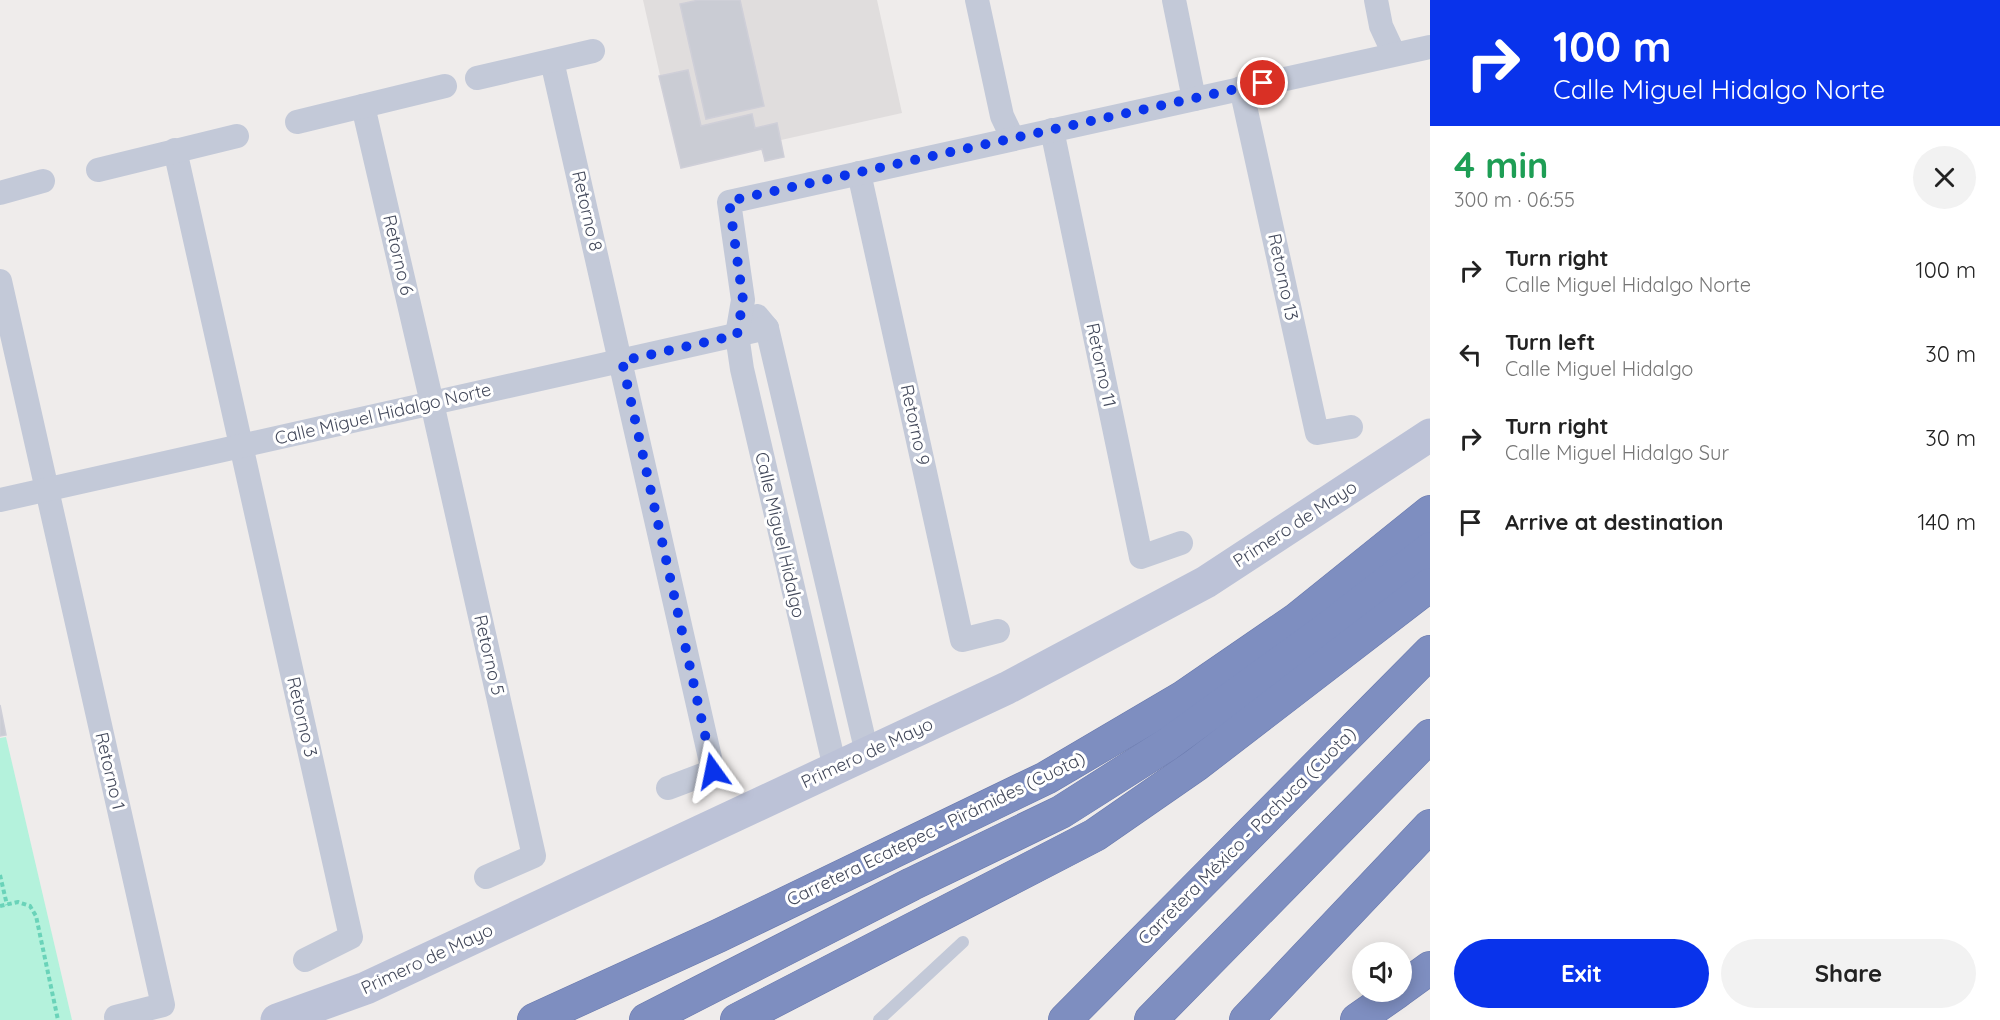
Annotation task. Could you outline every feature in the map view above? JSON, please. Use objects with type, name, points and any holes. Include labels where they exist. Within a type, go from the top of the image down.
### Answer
[{"type":"highway","name":"Carretera Ecatepec - Pirámides (Cuota)","points":[[534,1020],[718,936],[1046,778],[1182,698],[1297,619],[1430,512]]},
{"type":"highway","points":[[646,1020],[902,889],[1061,812],[1168,744],[1324,631],[1430,549]]},
{"type":"highway","points":[[737,1020],[1095,835],[1196,765],[1430,585]]},
{"type":"highway","name":"Carretera México - Pachuca (Cuota)","points":[[1065,1020],[1430,652]]},
{"type":"highway","points":[[1151,1020],[1430,736]]},
{"type":"highway","points":[[1246,1020],[1430,826]]},
{"type":"highway","points":[[1412,981],[1430,968]]},
{"type":"highway","points":[[1357,1020],[1382,1002]]},
{"type":"main road","name":"Primero de Mayo","points":[[277,1020],[366,988],[1007,688],[1206,582],[1430,435]]},
{"type":"street","points":[[977,0],[1002,116],[1013,139]]},
{"type":"street","points":[[1174,0],[1194,99]]},
{"type":"street","points":[[1376,0],[1381,26],[1394,54]]},
{"type":"street","points":[[859,173],[1430,46]]},
{"type":"street","points":[[477,78],[593,51]]},
{"type":"street","name":"Retorno 8","points":[[552,61],[622,361],[713,771],[668,788]]},
{"type":"street","points":[[297,122],[445,86]]},
{"type":"street","name":"Retorno 13","points":[[1241,88],[1317,433],[1351,427]]},
{"type":"street","name":"Retorno 6","points":[[363,106],[432,403]]},
{"type":"street","name":"Retorno 11","points":[[1052,130],[1141,557],[1181,543]]},
{"type":"street","points":[[98,170],[237,135]]},
{"type":"street","points":[[175,150],[241,446]]},
{"type":"street","name":"Calle Miguel Hidalgo","points":[[835,768],[742,369],[737,335],[743,300],[729,201],[859,173]]},
{"type":"street","name":"Retorno 9","points":[[859,173],[962,640],[998,631]]},
{"type":"street","points":[[0,193],[43,181]]},
{"type":"street","points":[[0,280],[46,489]]},
{"type":"street","name":"Calle Miguel Hidalgo","points":[[743,300],[767,328],[867,753]]},
{"type":"street","name":"Calle Miguel Hidalgo Norte","points":[[0,500],[767,328]]},
{"type":"street","name":"Retorno 5","points":[[432,403],[534,856],[486,877]]},
{"type":"street","name":"Retorno 3","points":[[241,446],[351,937],[305,960]]},
{"type":"street","name":"Retorno 1","points":[[46,489],[164,1005],[116,1017]]},
{"type":"street","points":[[808,653],[841,646]]},
{"type":"lane","points":[[879,1020],[963,942]]},
{"type":"path","points":[[0,875],[7,905]]},
{"type":"path","points":[[0,906],[18,902],[30,906],[36,916],[58,1020]]},
{"type":"shaded area","points":[[643,0],[877,0],[902,113],[781,140],[784,157],[765,161],[761,149],[681,168]]},
{"type":"green space","points":[[6,737],[72,1020],[0,1020],[0,738]]},
{"type":"building","points":[[699,0],[740,0],[764,106],[706,119],[680,4]]},
{"type":"building","points":[[688,70],[701,126],[752,114],[755,128],[777,123],[784,157],[765,161],[762,149],[681,168],[659,76]]},
{"type":"building","points":[[0,705],[6,735],[0,736]]},
{"type":"route","points":[[713,771],[622,361],[737,335],[743,300],[729,201],[1263,83]]}]
